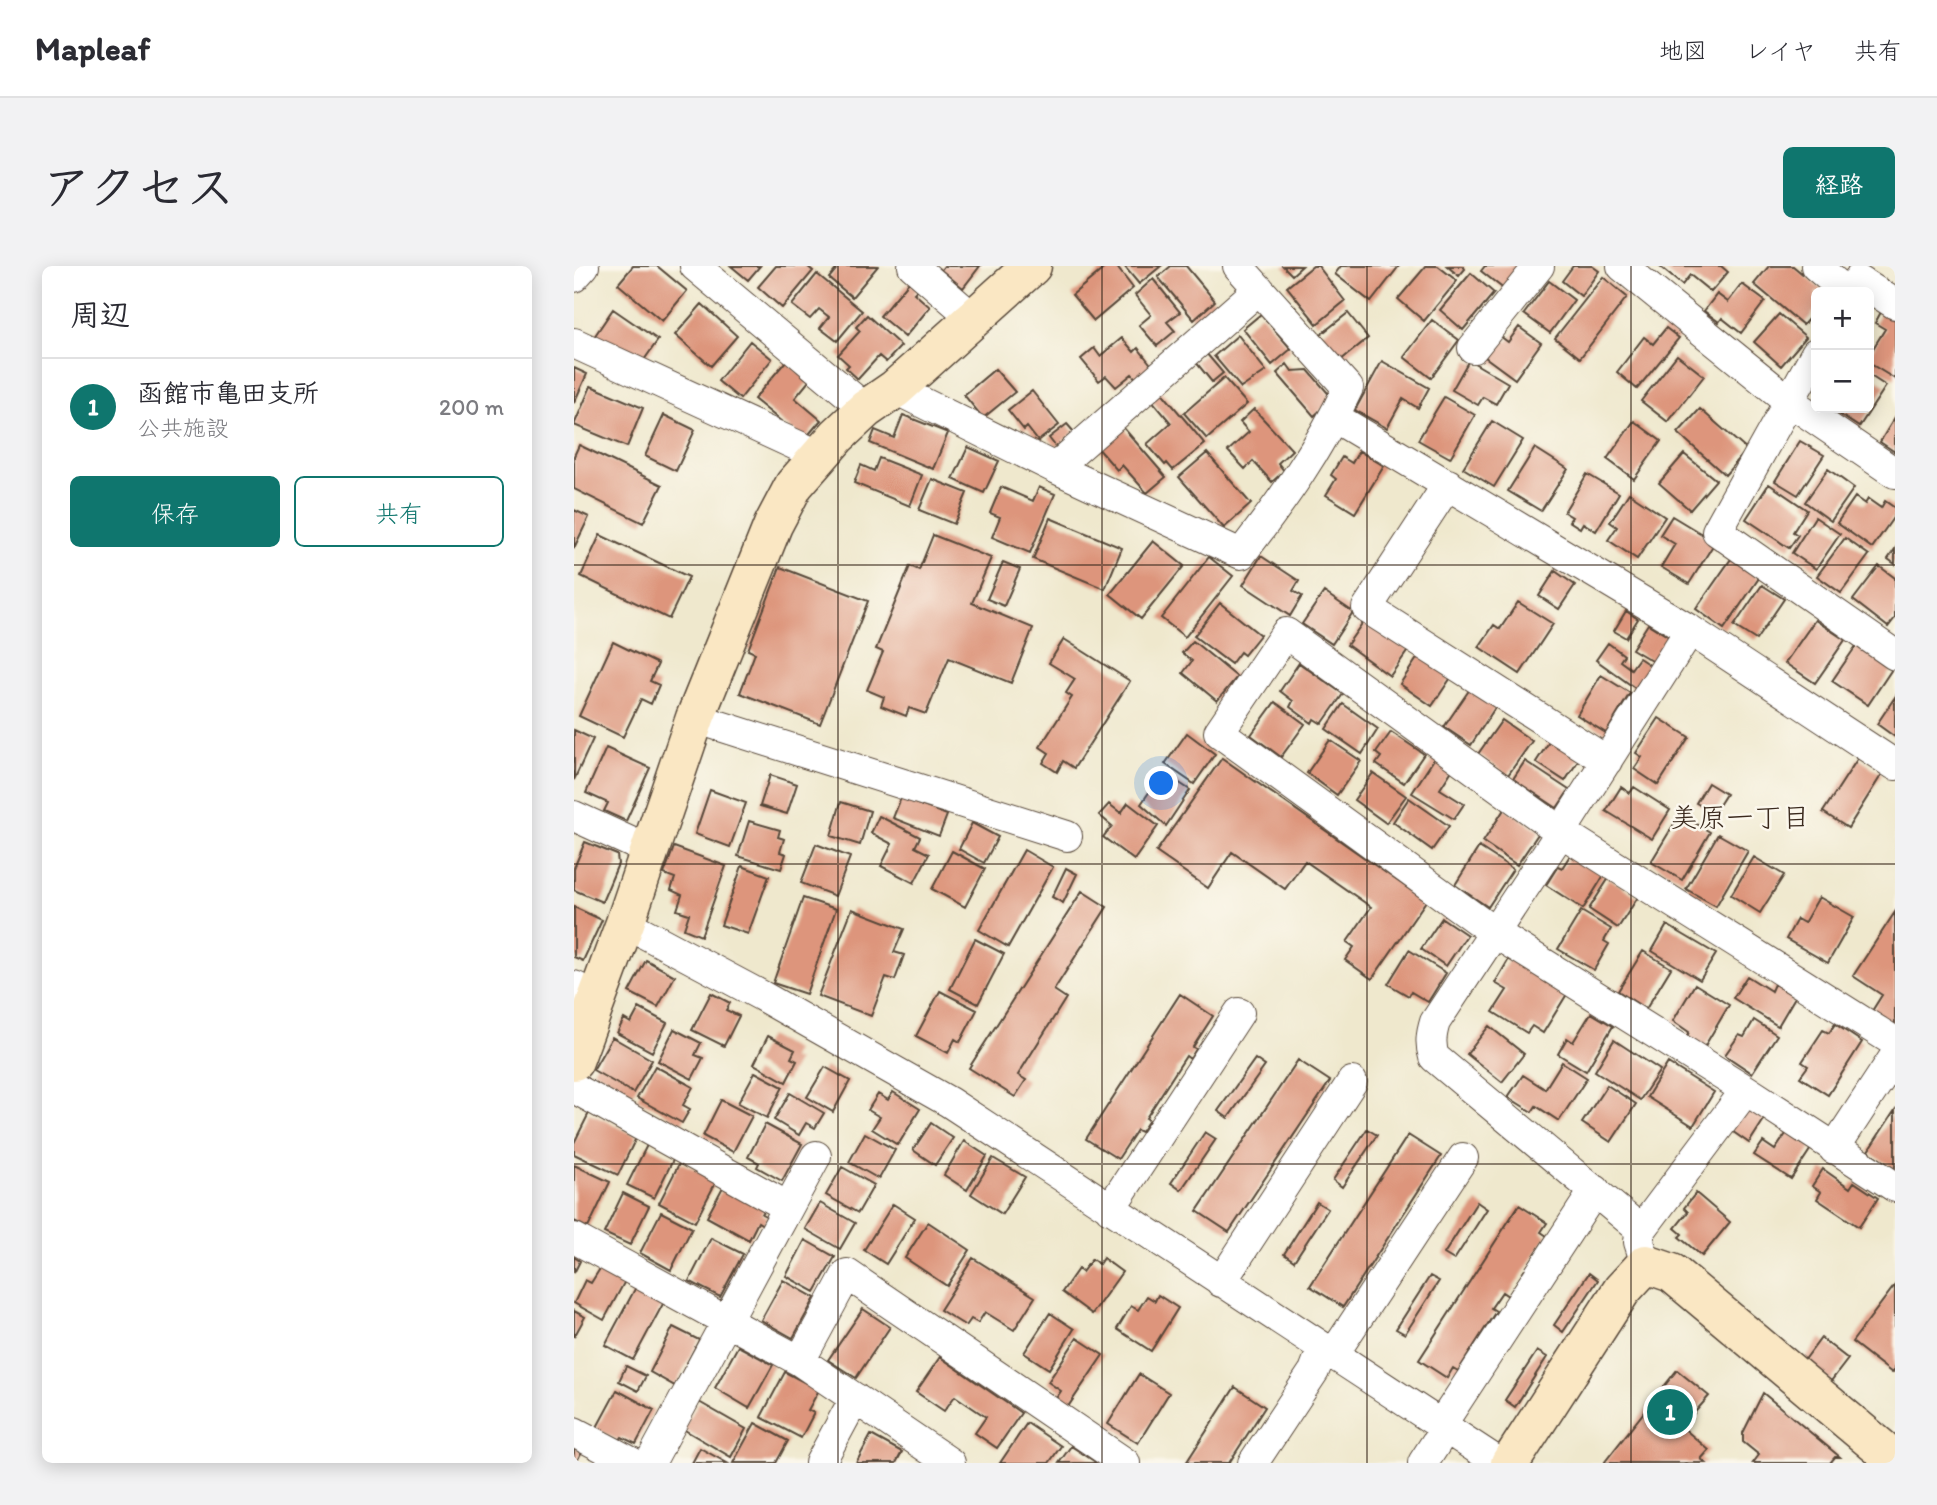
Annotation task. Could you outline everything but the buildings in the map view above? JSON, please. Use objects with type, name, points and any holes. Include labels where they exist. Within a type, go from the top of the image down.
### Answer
[{"type":"street","points":[[574,277],[584,266]]},
{"type":"street","points":[[695,266],[880,399],[1055,468],[1241,554],[1288,493],[1334,417],[1348,388],[1238,266]]},
{"type":"street","points":[[913,266],[973,318]]},
{"type":"street","points":[[574,1061],[586,992],[625,923],[695,718],[773,525],[794,485],[818,456],[1032,266]]},
{"type":"street","points":[[1473,348],[1539,266]]},
{"type":"street","points":[[1622,266],[1789,401],[1895,473]]},
{"type":"street","points":[[1816,266],[1855,282],[1895,304]]},
{"type":"street","points":[[1055,468],[1259,289]]},
{"type":"street","points":[[574,343],[818,456]]},
{"type":"street","points":[[1811,362],[1717,531],[1895,655]]},
{"type":"street","points":[[1334,417],[1690,630],[1895,765]]},
{"type":"street","points":[[1448,484],[1367,608],[1607,761]]},
{"type":"street","points":[[1690,630],[1435,1022],[1431,1034],[1434,1057],[1595,1190],[1643,1247],[1672,1273],[1895,1460]]},
{"type":"street","points":[[1895,1042],[1561,832],[1286,633],[1219,732],[1495,933],[1895,1187]]},
{"type":"street","points":[[695,718],[1067,836]]},
{"type":"street","points":[[574,816],[650,851]]},
{"type":"street","points":[[625,923],[762,996],[949,1102],[1499,1463]]},
{"type":"street","points":[[1110,1209],[1239,1013]]},
{"type":"street","points":[[1834,1149],[1895,1056]]},
{"type":"street","points":[[1221,1282],[1352,1082]]},
{"type":"street","points":[[574,1088],[788,1207]]},
{"type":"street","points":[[1510,1463],[1622,1290],[1643,1247],[1746,1090]]},
{"type":"street","points":[[650,1463],[817,1156]]},
{"type":"street","points":[[1253,1463],[1463,1158]]},
{"type":"street","points":[[1423,1463],[1443,1427],[1595,1190]]},
{"type":"street","points":[[574,1238],[800,1361],[950,1463]]},
{"type":"street","points":[[800,1361],[847,1274],[1125,1463]]},
{"type":"street","points":[[820,1463],[855,1398]]},
{"type":"street","points":[[574,1432],[633,1463]]},
{"type":"place","name":"函館市亀田支所","points":[[1670,1412]]},
{"type":"district","name":"美原一丁目","points":[[1740,817]]}]
